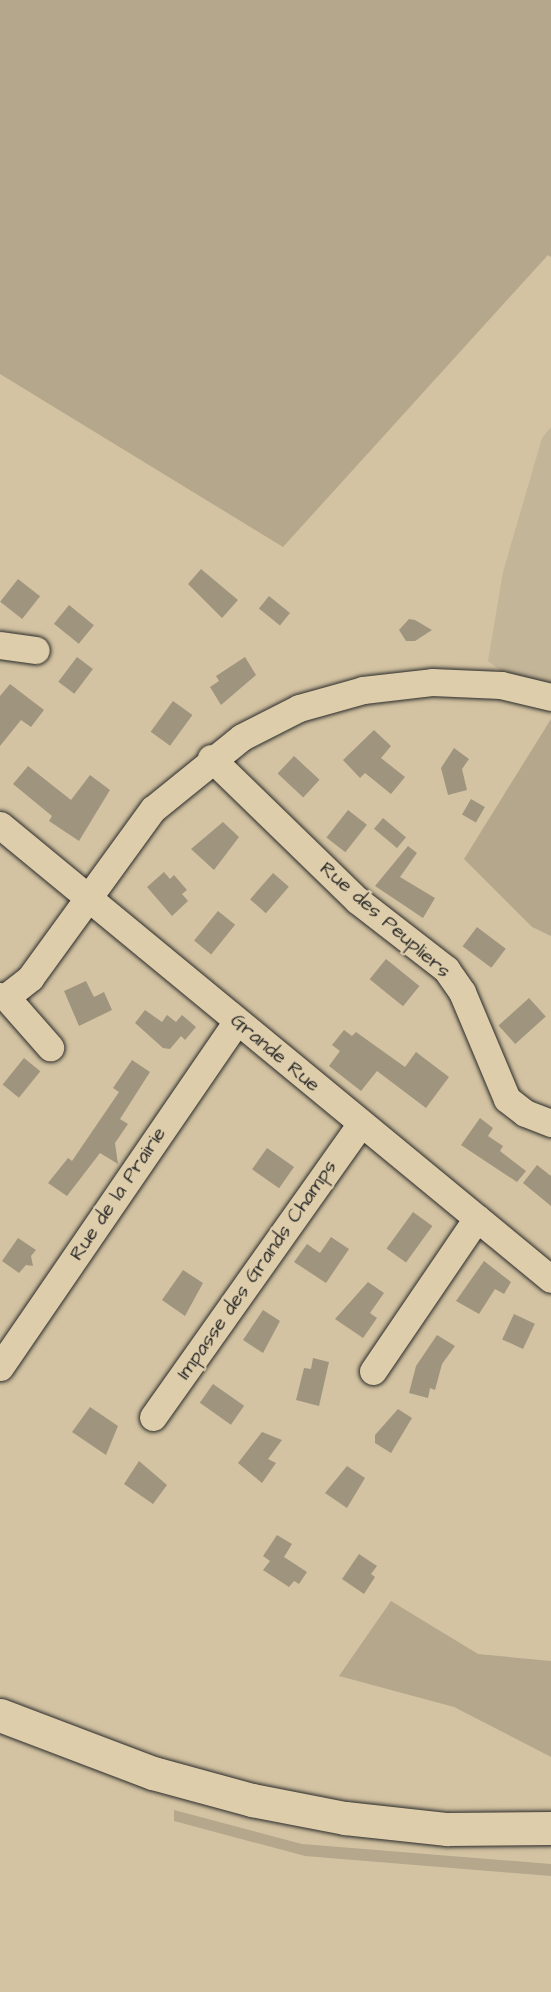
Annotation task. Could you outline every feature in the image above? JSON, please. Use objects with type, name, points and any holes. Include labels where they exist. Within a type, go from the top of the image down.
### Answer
[{"type":"main road","points":[[0,1715],[153,1773],[263,1802],[345,1818],[447,1829],[551,1828]]},
{"type":"street","points":[[0,645],[36,650]]},
{"type":"street","points":[[50,1047],[3,997],[30,978],[91,898],[153,809],[211,758],[242,737],[299,708],[363,690],[432,682],[501,685],[551,698]]},
{"type":"street","name":"Rue des Peupliers","points":[[211,758],[357,900],[446,969],[462,992],[507,1099],[551,1123]]},
{"type":"street","name":"Grande Rue","points":[[0,825],[551,1279]]},
{"type":"street","name":"Rue de la Prairie","points":[[0,1367],[237,1021]]},
{"type":"street","name":"Impasse des Grands Champs","points":[[153,1417],[361,1123]]},
{"type":"street","points":[[374,1371],[477,1218]]},
{"type":"shaded area","points":[[0,0],[551,0],[551,257],[548,255],[283,547],[0,374]]},
{"type":"shaded area","points":[[551,427],[551,710],[488,661],[503,572],[542,438]]},
{"type":"shaded area","points":[[551,719],[551,936],[532,927],[464,859]]},
{"type":"shaded area","points":[[391,1601],[478,1654],[551,1661],[551,1757],[454,1707],[339,1676]]},
{"type":"shaded area","points":[[174,1810],[302,1844],[551,1864],[551,1876],[305,1856],[174,1821]]},
{"type":"building","points":[[201,569],[238,600],[222,618],[188,584]]},
{"type":"building","points":[[18,579],[40,596],[22,619],[0,602]]},
{"type":"building","points":[[269,596],[290,613],[280,625],[259,608]]},
{"type":"building","points":[[69,605],[94,625],[79,644],[54,624]]},
{"type":"building","points":[[409,619],[432,630],[415,641],[406,641],[399,630]]},
{"type":"building","points":[[77,657],[93,669],[74,694],[58,682]]},
{"type":"building","points":[[245,657],[256,675],[221,705],[210,687],[219,681],[216,676]]},
{"type":"building","points":[[10,684],[44,710],[31,727],[21,720],[0,746],[0,696]]},
{"type":"building","points":[[173,701],[192,715],[170,746],[151,732]]},
{"type":"building","points":[[374,730],[391,746],[381,758],[405,777],[391,794],[365,773],[360,778],[343,760]]},
{"type":"building","points":[[454,748],[469,759],[462,769],[467,790],[448,795],[441,768]]},
{"type":"building","points":[[294,756],[320,780],[303,797],[278,774]]},
{"type":"building","points":[[28,766],[71,800],[90,775],[110,790],[79,841],[49,821],[52,816],[13,784]]},
{"type":"building","points":[[471,799],[485,807],[476,823],[462,815]]},
{"type":"building","points":[[348,810],[367,825],[345,852],[326,838]]},
{"type":"building","points":[[383,818],[406,837],[397,848],[374,829]]},
{"type":"building","points":[[223,822],[239,837],[214,870],[191,849]]},
{"type":"building","points":[[408,846],[417,853],[400,877],[435,898],[423,918],[375,886]]},
{"type":"building","points":[[164,872],[170,879],[174,875],[187,890],[182,894],[188,901],[172,916],[147,887]]},
{"type":"building","points":[[273,873],[289,887],[266,913],[250,899]]},
{"type":"building","points":[[218,911],[235,925],[211,954],[194,941]]},
{"type":"building","points":[[477,927],[506,949],[491,968],[463,946]]},
{"type":"building","points":[[386,959],[419,986],[403,1006],[370,979]]},
{"type":"building","points":[[86,981],[94,997],[104,992],[112,1010],[79,1026],[64,991]]},
{"type":"building","points":[[529,998],[546,1017],[515,1044],[499,1025]]},
{"type":"building","points":[[145,1010],[162,1022],[167,1015],[176,1022],[182,1015],[196,1027],[185,1040],[181,1036],[170,1049],[163,1048],[135,1023]]},
{"type":"building","points":[[344,1030],[352,1036],[356,1032],[405,1067],[416,1052],[449,1077],[426,1108],[377,1071],[361,1091],[329,1066],[340,1051],[332,1045]]},
{"type":"building","points":[[24,1058],[40,1071],[19,1098],[3,1084]]},
{"type":"building","points":[[132,1060],[150,1072],[120,1119],[128,1124],[115,1143],[118,1164],[100,1153],[67,1196],[48,1183],[68,1158],[72,1161],[119,1092],[113,1088]]},
{"type":"building","points":[[480,1118],[493,1128],[488,1136],[503,1146],[500,1151],[526,1171],[517,1182],[461,1145]]},
{"type":"building","points":[[267,1148],[294,1167],[279,1188],[252,1169]]},
{"type":"building","points":[[537,1165],[551,1176],[551,1206],[523,1183]]},
{"type":"building","points":[[413,1212],[432,1226],[406,1263],[387,1248]]},
{"type":"building","points":[[331,1237],[349,1249],[326,1283],[294,1262],[307,1244],[320,1253]]},
{"type":"building","points":[[18,1238],[36,1250],[31,1256],[33,1266],[26,1265],[19,1273],[2,1261]]},
{"type":"building","points":[[484,1261],[511,1282],[504,1294],[495,1289],[479,1314],[456,1301]]},
{"type":"building","points":[[183,1270],[203,1283],[185,1316],[162,1300]]},
{"type":"building","points":[[368,1282],[384,1293],[370,1313],[377,1318],[363,1338],[335,1319]]},
{"type":"building","points":[[263,1310],[280,1321],[263,1353],[243,1340]]},
{"type":"building","points":[[514,1314],[535,1324],[523,1349],[502,1339]]},
{"type":"building","points":[[437,1335],[455,1346],[442,1364],[435,1390],[430,1388],[428,1398],[409,1393],[416,1366]]},
{"type":"building","points":[[313,1358],[329,1362],[319,1406],[296,1400],[304,1368],[311,1369]]},
{"type":"building","points":[[213,1384],[244,1406],[231,1425],[200,1403]]},
{"type":"building","points":[[90,1407],[118,1426],[106,1455],[72,1432]]},
{"type":"building","points":[[398,1409],[412,1418],[391,1453],[375,1443],[375,1435]]},
{"type":"building","points":[[262,1432],[282,1440],[268,1459],[276,1463],[262,1483],[238,1463]]},
{"type":"building","points":[[139,1461],[167,1485],[153,1504],[124,1484]]},
{"type":"building","points":[[347,1466],[365,1478],[347,1508],[325,1493]]},
{"type":"building","points":[[277,1535],[292,1544],[284,1557],[307,1572],[299,1584],[294,1581],[289,1587],[263,1570],[270,1561],[263,1556]]},
{"type":"building","points":[[359,1554],[377,1566],[371,1574],[375,1577],[364,1594],[342,1579]]}]
